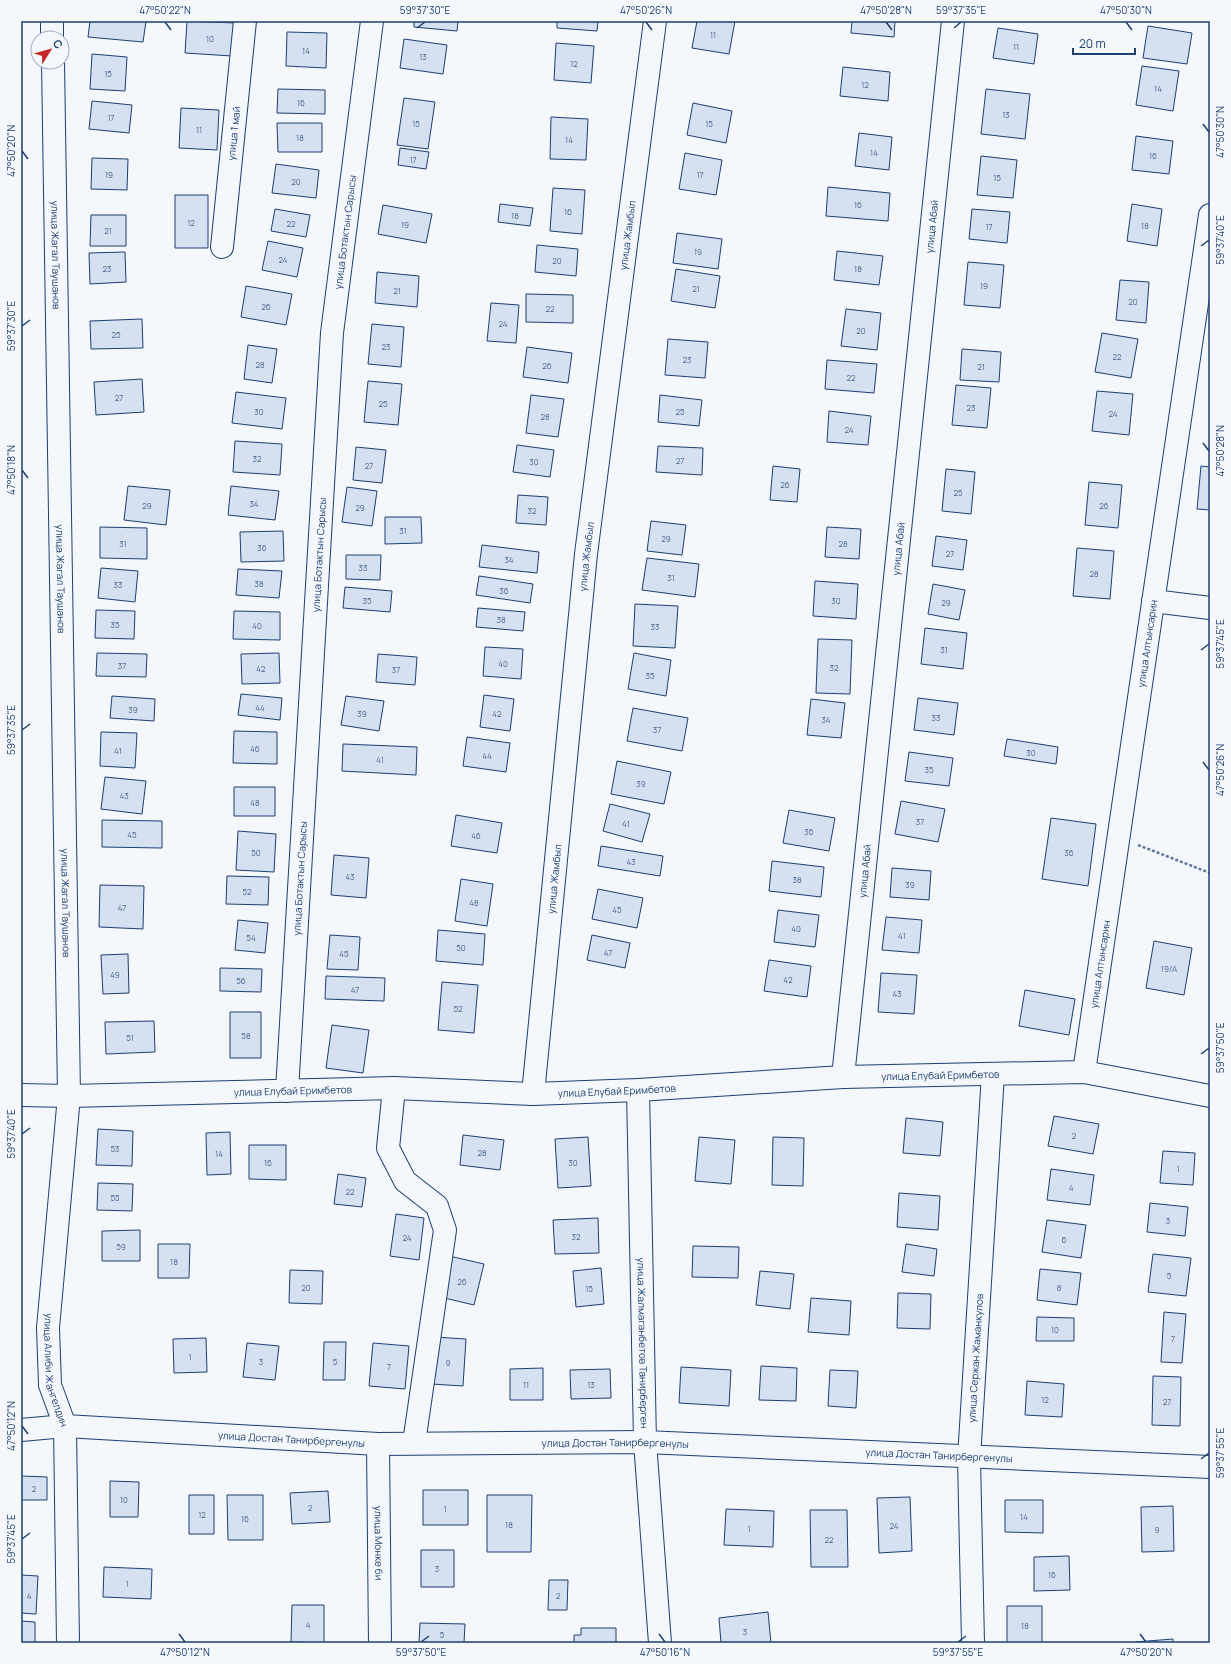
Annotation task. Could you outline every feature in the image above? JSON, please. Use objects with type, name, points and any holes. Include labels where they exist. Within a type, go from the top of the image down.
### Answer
[{"type":"street","name":"улица 1 май","points":[[222,247],[245,21]]},
{"type":"street","name":"улица Ботактын Сарысы","points":[[287,1091],[332,333],[372,21]]},
{"type":"street","name":"улица Жамбыл","points":[[533,1094],[586,554],[655,21]]},
{"type":"street","name":"улица Абай","points":[[843,1077],[953,21]]},
{"type":"street","name":"улица Жагал Таушанов","points":[[53,70],[69,1096]]},
{"type":"street","name":"улица Алтынсарин","points":[[1084,1072],[1210,215]]},
{"type":"street","points":[[1153,601],[1210,608]]},
{"type":"street","name":"улица Елубай Еримбетов","points":[[21,1095],[69,1096],[394,1088],[533,1094],[638,1090],[843,1077],[1084,1072],[1210,1096]]},
{"type":"street","name":"улица Сержан Жаманкулов","points":[[973,1643],[969,1458],[993,1074]]},
{"type":"street","points":[[394,1088],[388,1148],[405,1181],[438,1206],[445,1230],[414,1444]]},
{"type":"street","name":"улица Жалмаганбетов Танирберген","points":[[638,1090],[645,1442],[660,1643]]},
{"type":"street","name":"улица Алиби Жангелдин","points":[[68,1643],[65,1426],[50,1385],[48,1328],[69,1096]]},
{"type":"street","name":"улица Достан Танирбергенулы","points":[[21,1430],[65,1426],[378,1444],[645,1442],[969,1458],[1210,1467]]},
{"type":"street","name":"улица Монке би","points":[[378,1444],[380,1643]]},
{"type":"path","points":[[1119,837],[1210,873]]},
{"type":"building","points":[[90,21],[146,21],[143,42],[88,37]]},
{"type":"building","points":[[187,21],[235,23],[232,56],[185,53]]},
{"type":"building","points":[[414,21],[458,21],[457,31],[414,27]]},
{"type":"building","points":[[557,21],[598,21],[597,31],[557,28]]},
{"type":"building","points":[[697,21],[735,21],[729,54],[692,48]]},
{"type":"building","points":[[852,21],[895,21],[894,37],[851,33]]},
{"type":"building","points":[[1148,26],[1192,33],[1187,64],[1143,58]]},
{"type":"building","points":[[998,28],[1038,34],[1034,64],[993,58]]},
{"type":"building","points":[[287,32],[327,33],[326,68],[286,66]]},
{"type":"building","points":[[404,39],[447,45],[443,74],[400,68]]},
{"type":"building","points":[[556,43],[594,46],[591,83],[554,80]]},
{"type":"building","points":[[92,54],[127,57],[125,91],[90,89]]},
{"type":"building","points":[[1142,66],[1179,71],[1173,111],[1136,105]]},
{"type":"building","points":[[843,67],[890,72],[888,101],[840,96]]},
{"type":"building","points":[[278,89],[325,90],[325,114],[277,113]]},
{"type":"building","points":[[986,89],[1030,94],[1025,139],[981,134]]},
{"type":"building","points":[[404,98],[435,102],[428,149],[397,145]]},
{"type":"building","points":[[92,101],[132,105],[129,133],[89,129]]},
{"type":"building","points":[[693,103],[732,111],[726,143],[687,135]]},
{"type":"building","points":[[181,108],[219,110],[217,150],[179,148]]},
{"type":"building","points":[[551,117],[588,119],[586,160],[550,159]]},
{"type":"building","points":[[277,123],[322,123],[322,152],[278,152]]},
{"type":"building","points":[[859,133],[892,137],[889,170],[855,166]]},
{"type":"building","points":[[1136,136],[1173,141],[1169,174],[1132,170]]},
{"type":"building","points":[[400,148],[429,152],[426,169],[398,165]]},
{"type":"building","points":[[685,153],[722,160],[716,195],[679,189]]},
{"type":"building","points":[[981,156],[1017,160],[1013,198],[977,195]]},
{"type":"building","points":[[92,158],[128,159],[127,190],[91,189]]},
{"type":"building","points":[[276,164],[319,170],[316,198],[272,193]]},
{"type":"building","points":[[828,187],[890,193],[888,221],[826,216]]},
{"type":"building","points":[[553,188],[585,190],[582,234],[550,231]]},
{"type":"building","points":[[175,195],[208,195],[208,248],[175,248]]},
{"type":"building","points":[[500,204],[533,208],[530,226],[498,222]]},
{"type":"building","points":[[1132,204],[1162,209],[1157,246],[1127,241]]},
{"type":"building","points":[[383,205],[432,214],[426,243],[378,234]]},
{"type":"building","points":[[275,209],[310,215],[306,237],[271,231]]},
{"type":"building","points":[[972,209],[1010,212],[1007,243],[969,239]]},
{"type":"building","points":[[91,215],[126,215],[126,246],[90,246]]},
{"type":"building","points":[[677,233],[722,239],[718,269],[673,263]]},
{"type":"building","points":[[268,241],[303,248],[297,277],[262,270]]},
{"type":"building","points":[[537,245],[578,249],[576,276],[535,272]]},
{"type":"building","points":[[837,251],[883,256],[879,285],[834,280]]},
{"type":"building","points":[[125,252],[126,282],[90,284],[89,253]]},
{"type":"building","points":[[968,262],[1004,265],[1000,308],[964,305]]},
{"type":"building","points":[[676,269],[720,276],[715,308],[671,301]]},
{"type":"building","points":[[377,272],[419,276],[417,307],[375,303]]},
{"type":"building","points":[[1120,280],[1149,282],[1146,323],[1116,320]]},
{"type":"building","points":[[246,286],[292,294],[286,325],[241,317]]},
{"type":"building","points":[[526,294],[573,295],[573,323],[526,322]]},
{"type":"building","points":[[491,303],[519,305],[516,343],[487,341]]},
{"type":"building","points":[[846,309],[881,313],[877,350],[841,346]]},
{"type":"building","points":[[142,319],[143,348],[91,349],[90,321]]},
{"type":"building","points":[[372,324],[404,327],[401,367],[368,364]]},
{"type":"building","points":[[1102,333],[1138,339],[1131,378],[1095,372]]},
{"type":"building","points":[[668,339],[708,342],[705,378],[665,375]]},
{"type":"building","points":[[248,345],[277,349],[272,383],[244,379]]},
{"type":"building","points":[[527,347],[572,353],[568,383],[523,377]]},
{"type":"building","points":[[962,349],[1001,352],[999,382],[960,380]]},
{"type":"building","points":[[827,360],[877,364],[874,393],[825,389]]},
{"type":"building","points":[[142,379],[144,412],[96,415],[94,382]]},
{"type":"building","points":[[368,381],[402,384],[398,425],[364,422]]},
{"type":"building","points":[[956,385],[991,388],[987,428],[952,425]]},
{"type":"building","points":[[1097,391],[1133,394],[1129,435],[1092,431]]},
{"type":"building","points":[[236,392],[286,398],[282,429],[232,423]]},
{"type":"building","points":[[531,395],[564,399],[558,437],[526,433]]},
{"type":"building","points":[[660,395],[702,400],[699,426],[658,422]]},
{"type":"building","points":[[829,411],[871,416],[868,445],[827,442]]},
{"type":"building","points":[[235,441],[282,444],[280,475],[233,472]]},
{"type":"building","points":[[517,445],[554,450],[550,477],[513,472]]},
{"type":"building","points":[[658,446],[703,448],[702,475],[656,472]]},
{"type":"building","points":[[356,447],[386,450],[382,483],[353,480]]},
{"type":"building","points":[[773,466],[800,469],[797,502],[770,500]]},
{"type":"building","points":[[1201,466],[1210,467],[1210,510],[1197,509]]},
{"type":"building","points":[[946,469],[975,472],[971,514],[942,511]]},
{"type":"building","points":[[1089,482],[1122,485],[1118,528],[1085,525]]},
{"type":"building","points":[[128,486],[170,490],[166,525],[124,520]]},
{"type":"building","points":[[231,486],[279,491],[275,520],[228,515]]},
{"type":"building","points":[[347,487],[377,491],[372,526],[342,522]]},
{"type":"building","points":[[518,495],[548,497],[546,525],[516,523]]},
{"type":"building","points":[[385,517],[421,517],[422,543],[385,544]]},
{"type":"building","points":[[651,521],[686,525],[682,555],[647,551]]},
{"type":"building","points":[[100,527],[147,528],[147,559],[100,558]]},
{"type":"building","points":[[827,527],[861,529],[859,559],[825,557]]},
{"type":"building","points":[[283,531],[284,561],[241,562],[240,532]]},
{"type":"building","points":[[936,536],[967,540],[963,570],[932,566]]},
{"type":"building","points":[[482,545],[539,552],[537,573],[479,567]]},
{"type":"building","points":[[1077,548],[1114,551],[1110,599],[1073,596]]},
{"type":"building","points":[[346,555],[381,555],[380,580],[346,579]]},
{"type":"building","points":[[647,558],[699,564],[695,597],[642,590]]},
{"type":"building","points":[[101,568],[138,571],[135,602],[98,598]]},
{"type":"building","points":[[238,569],[282,571],[279,598],[236,595]]},
{"type":"building","points":[[479,576],[533,584],[530,603],[476,595]]},
{"type":"building","points":[[815,581],[858,584],[856,619],[813,616]]},
{"type":"building","points":[[933,584],[965,590],[959,620],[928,614]]},
{"type":"building","points":[[345,587],[392,591],[390,612],[343,608]]},
{"type":"building","points":[[635,604],[678,606],[675,648],[633,646]]},
{"type":"building","points":[[478,608],[525,612],[523,631],[476,627]]},
{"type":"building","points":[[96,610],[135,611],[134,639],[95,638]]},
{"type":"building","points":[[234,611],[280,612],[280,640],[233,639]]},
{"type":"building","points":[[925,628],[967,633],[963,669],[921,664]]},
{"type":"building","points":[[818,639],[852,640],[850,694],[816,693]]},
{"type":"building","points":[[485,647],[523,649],[521,679],[483,676]]},
{"type":"building","points":[[97,653],[147,654],[146,677],[96,676]]},
{"type":"building","points":[[279,653],[280,683],[242,684],[241,654]]},
{"type":"building","points":[[634,653],[671,660],[666,696],[628,689]]},
{"type":"building","points":[[378,654],[417,657],[415,685],[376,682]]},
{"type":"building","points":[[241,694],[282,698],[280,720],[238,715]]},
{"type":"building","points":[[484,695],[514,699],[510,731],[480,727]]},
{"type":"building","points":[[112,696],[155,699],[154,721],[110,718]]},
{"type":"building","points":[[346,696],[384,701],[379,731],[341,725]]},
{"type":"building","points":[[918,698],[958,703],[954,735],[914,730]]},
{"type":"building","points":[[811,699],[845,703],[841,738],[807,735]]},
{"type":"building","points":[[633,708],[688,718],[682,751],[627,741]]},
{"type":"building","points":[[234,731],[277,732],[277,764],[233,763]]},
{"type":"building","points":[[101,732],[137,733],[135,768],[100,766]]},
{"type":"building","points":[[467,737],[510,743],[506,772],[463,766]]},
{"type":"building","points":[[1007,739],[1058,747],[1056,764],[1004,756]]},
{"type":"building","points":[[343,744],[417,747],[416,775],[342,771]]},
{"type":"building","points":[[909,752],[953,758],[949,786],[905,781]]},
{"type":"building","points":[[617,761],[671,772],[664,804],[611,794]]},
{"type":"building","points":[[105,777],[146,781],[142,814],[101,809]]},
{"type":"building","points":[[234,787],[275,787],[275,816],[234,816]]},
{"type":"building","points":[[901,801],[945,809],[938,842],[895,834]]},
{"type":"building","points":[[610,804],[650,814],[642,842],[603,831]]},
{"type":"building","points":[[789,810],[835,818],[829,851],[783,843]]},
{"type":"building","points":[[456,815],[502,823],[497,853],[451,846]]},
{"type":"building","points":[[1051,818],[1096,824],[1088,886],[1042,879]]},
{"type":"building","points":[[102,820],[162,821],[162,848],[102,847]]},
{"type":"building","points":[[238,831],[276,834],[274,872],[236,870]]},
{"type":"building","points":[[601,846],[663,856],[660,876],[598,866]]},
{"type":"building","points":[[334,855],[369,858],[366,898],[331,895]]},
{"type":"building","points":[[772,861],[824,867],[821,897],[769,891]]},
{"type":"building","points":[[892,868],[931,871],[929,900],[890,897]]},
{"type":"building","points":[[227,876],[269,877],[268,905],[226,904]]},
{"type":"building","points":[[461,879],[493,884],[487,926],[455,921]]},
{"type":"building","points":[[100,885],[144,886],[143,929],[99,927]]},
{"type":"building","points":[[598,889],[643,898],[637,928],[592,919]]},
{"type":"building","points":[[778,910],[819,915],[815,947],[774,942]]},
{"type":"building","points":[[886,917],[922,920],[919,953],[882,950]]},
{"type":"building","points":[[238,920],[268,923],[265,953],[235,950]]},
{"type":"building","points":[[438,930],[485,934],[483,965],[436,961]]},
{"type":"building","points":[[330,935],[360,937],[358,970],[327,969]]},
{"type":"building","points":[[592,935],[630,943],[625,968],[587,960]]},
{"type":"building","points":[[1154,941],[1192,948],[1184,995],[1146,988]]},
{"type":"building","points":[[128,954],[129,993],[103,994],[101,955]]},
{"type":"building","points":[[769,960],[811,966],[807,997],[764,991]]},
{"type":"building","points":[[220,968],[262,969],[261,992],[220,991]]},
{"type":"building","points":[[881,973],[917,975],[914,1014],[878,1012]]},
{"type":"building","points":[[326,976],[385,978],[384,1001],[325,999]]},
{"type":"building","points":[[442,982],[478,985],[474,1033],[438,1030]]},
{"type":"building","points":[[1025,990],[1075,999],[1069,1035],[1019,1026]]},
{"type":"building","points":[[230,1012],[261,1012],[261,1058],[230,1058]]},
{"type":"building","points":[[154,1021],[155,1052],[106,1054],[105,1022]]},
{"type":"building","points":[[332,1025],[369,1030],[363,1073],[326,1068]]},
{"type":"building","points":[[1054,1116],[1099,1124],[1093,1154],[1048,1146]]},
{"type":"building","points":[[906,1118],[943,1122],[940,1156],[903,1153]]},
{"type":"building","points":[[98,1129],[133,1131],[132,1166],[96,1165]]},
{"type":"building","points":[[230,1132],[231,1174],[207,1175],[206,1133]]},
{"type":"building","points":[[463,1135],[504,1140],[500,1170],[460,1165]]},
{"type":"building","points":[[588,1137],[591,1186],[558,1188],[555,1139]]},
{"type":"building","points":[[699,1137],[735,1140],[731,1184],[695,1181]]},
{"type":"building","points":[[773,1137],[804,1138],[803,1186],[772,1185]]},
{"type":"building","points":[[249,1145],[286,1145],[286,1180],[249,1179]]},
{"type":"building","points":[[1163,1151],[1195,1153],[1193,1185],[1160,1183]]},
{"type":"building","points":[[1051,1169],[1094,1175],[1090,1205],[1047,1200]]},
{"type":"building","points":[[338,1174],[366,1178],[362,1207],[334,1204]]},
{"type":"building","points":[[98,1183],[133,1184],[132,1211],[97,1210]]},
{"type":"building","points":[[899,1193],[940,1196],[938,1230],[897,1227]]},
{"type":"building","points":[[1150,1203],[1188,1207],[1185,1236],[1147,1232]]},
{"type":"building","points":[[396,1214],[424,1218],[419,1260],[390,1256]]},
{"type":"building","points":[[598,1218],[599,1253],[555,1254],[553,1220]]},
{"type":"building","points":[[1047,1220],[1086,1225],[1081,1258],[1042,1252]]},
{"type":"building","points":[[140,1230],[140,1261],[102,1261],[102,1231]]},
{"type":"building","points":[[158,1244],[190,1244],[189,1278],[158,1278]]},
{"type":"building","points":[[906,1244],[937,1249],[934,1276],[902,1272]]},
{"type":"building","points":[[693,1246],[739,1247],[738,1278],[692,1277]]},
{"type":"building","points":[[1153,1254],[1191,1258],[1186,1296],[1148,1292]]},
{"type":"building","points":[[449,1256],[484,1264],[474,1305],[440,1297]]},
{"type":"building","points":[[601,1268],[604,1304],[576,1307],[573,1271]]},
{"type":"building","points":[[1040,1269],[1081,1273],[1077,1305],[1037,1300]]},
{"type":"building","points":[[290,1270],[323,1271],[322,1304],[289,1303]]},
{"type":"building","points":[[760,1271],[794,1274],[790,1309],[756,1305]]},
{"type":"building","points":[[898,1293],[931,1294],[930,1329],[897,1328]]},
{"type":"building","points":[[811,1298],[851,1301],[849,1335],[808,1332]]},
{"type":"building","points":[[1164,1312],[1186,1314],[1182,1363],[1161,1362]]},
{"type":"building","points":[[1037,1317],[1074,1318],[1074,1341],[1036,1341]]},
{"type":"building","points":[[434,1337],[466,1339],[463,1386],[431,1384]]},
{"type":"building","points":[[206,1338],[207,1372],[174,1373],[173,1339]]},
{"type":"building","points":[[324,1342],[346,1342],[345,1380],[323,1380]]},
{"type":"building","points":[[247,1343],[279,1346],[275,1380],[243,1377]]},
{"type":"building","points":[[373,1343],[409,1346],[405,1389],[369,1386]]},
{"type":"building","points":[[761,1366],[797,1368],[796,1401],[759,1400]]},
{"type":"building","points":[[681,1367],[731,1370],[729,1406],[679,1403]]},
{"type":"building","points":[[543,1368],[543,1400],[510,1400],[510,1369]]},
{"type":"building","points":[[610,1369],[611,1398],[571,1399],[570,1370]]},
{"type":"building","points":[[830,1370],[858,1371],[856,1408],[828,1406]]},
{"type":"building","points":[[1153,1376],[1181,1377],[1180,1426],[1152,1425]]},
{"type":"building","points":[[1027,1381],[1064,1384],[1062,1417],[1025,1415]]},
{"type":"building","points":[[21,1476],[47,1477],[47,1500],[21,1500]]},
{"type":"building","points":[[110,1481],[139,1482],[138,1517],[110,1517]]},
{"type":"building","points":[[423,1490],[468,1490],[468,1525],[423,1525]]},
{"type":"building","points":[[328,1491],[330,1522],[292,1524],[290,1493]]},
{"type":"building","points":[[189,1495],[214,1495],[214,1534],[189,1534]]},
{"type":"building","points":[[227,1495],[263,1495],[263,1540],[228,1540]]},
{"type":"building","points":[[487,1495],[532,1495],[531,1552],[487,1552]]},
{"type":"building","points":[[910,1497],[912,1551],[879,1553],[877,1498]]},
{"type":"building","points":[[1005,1500],[1043,1500],[1043,1533],[1005,1532]]},
{"type":"building","points":[[1173,1506],[1174,1551],[1142,1552],[1141,1507]]},
{"type":"building","points":[[726,1509],[774,1511],[773,1547],[724,1545]]},
{"type":"building","points":[[810,1510],[847,1510],[848,1567],[811,1567]]},
{"type":"building","points":[[421,1550],[454,1550],[454,1587],[421,1587]]},
{"type":"building","points":[[1069,1556],[1070,1590],[1034,1591],[1034,1557]]},
{"type":"building","points":[[104,1567],[152,1569],[151,1599],[103,1597]]},
{"type":"building","points":[[21,1575],[38,1576],[36,1614],[21,1613]]},
{"type":"building","points":[[549,1580],[568,1580],[567,1610],[548,1610]]},
{"type":"building","points":[[292,1605],[324,1605],[324,1643],[291,1642]]},
{"type":"building","points":[[1007,1606],[1042,1606],[1042,1643],[1007,1643]]},
{"type":"building","points":[[768,1612],[771,1643],[721,1643],[719,1618]]},
{"type":"building","points":[[21,1621],[35,1622],[35,1643],[21,1643]]},
{"type":"building","points":[[420,1623],[465,1624],[464,1643],[419,1643]]},
{"type":"building","points":[[581,1628],[616,1628],[616,1643],[574,1643],[574,1635],[581,1635]]},
{"type":"building","points":[[1173,1639],[1173,1643],[1135,1643],[1135,1642]]}]
